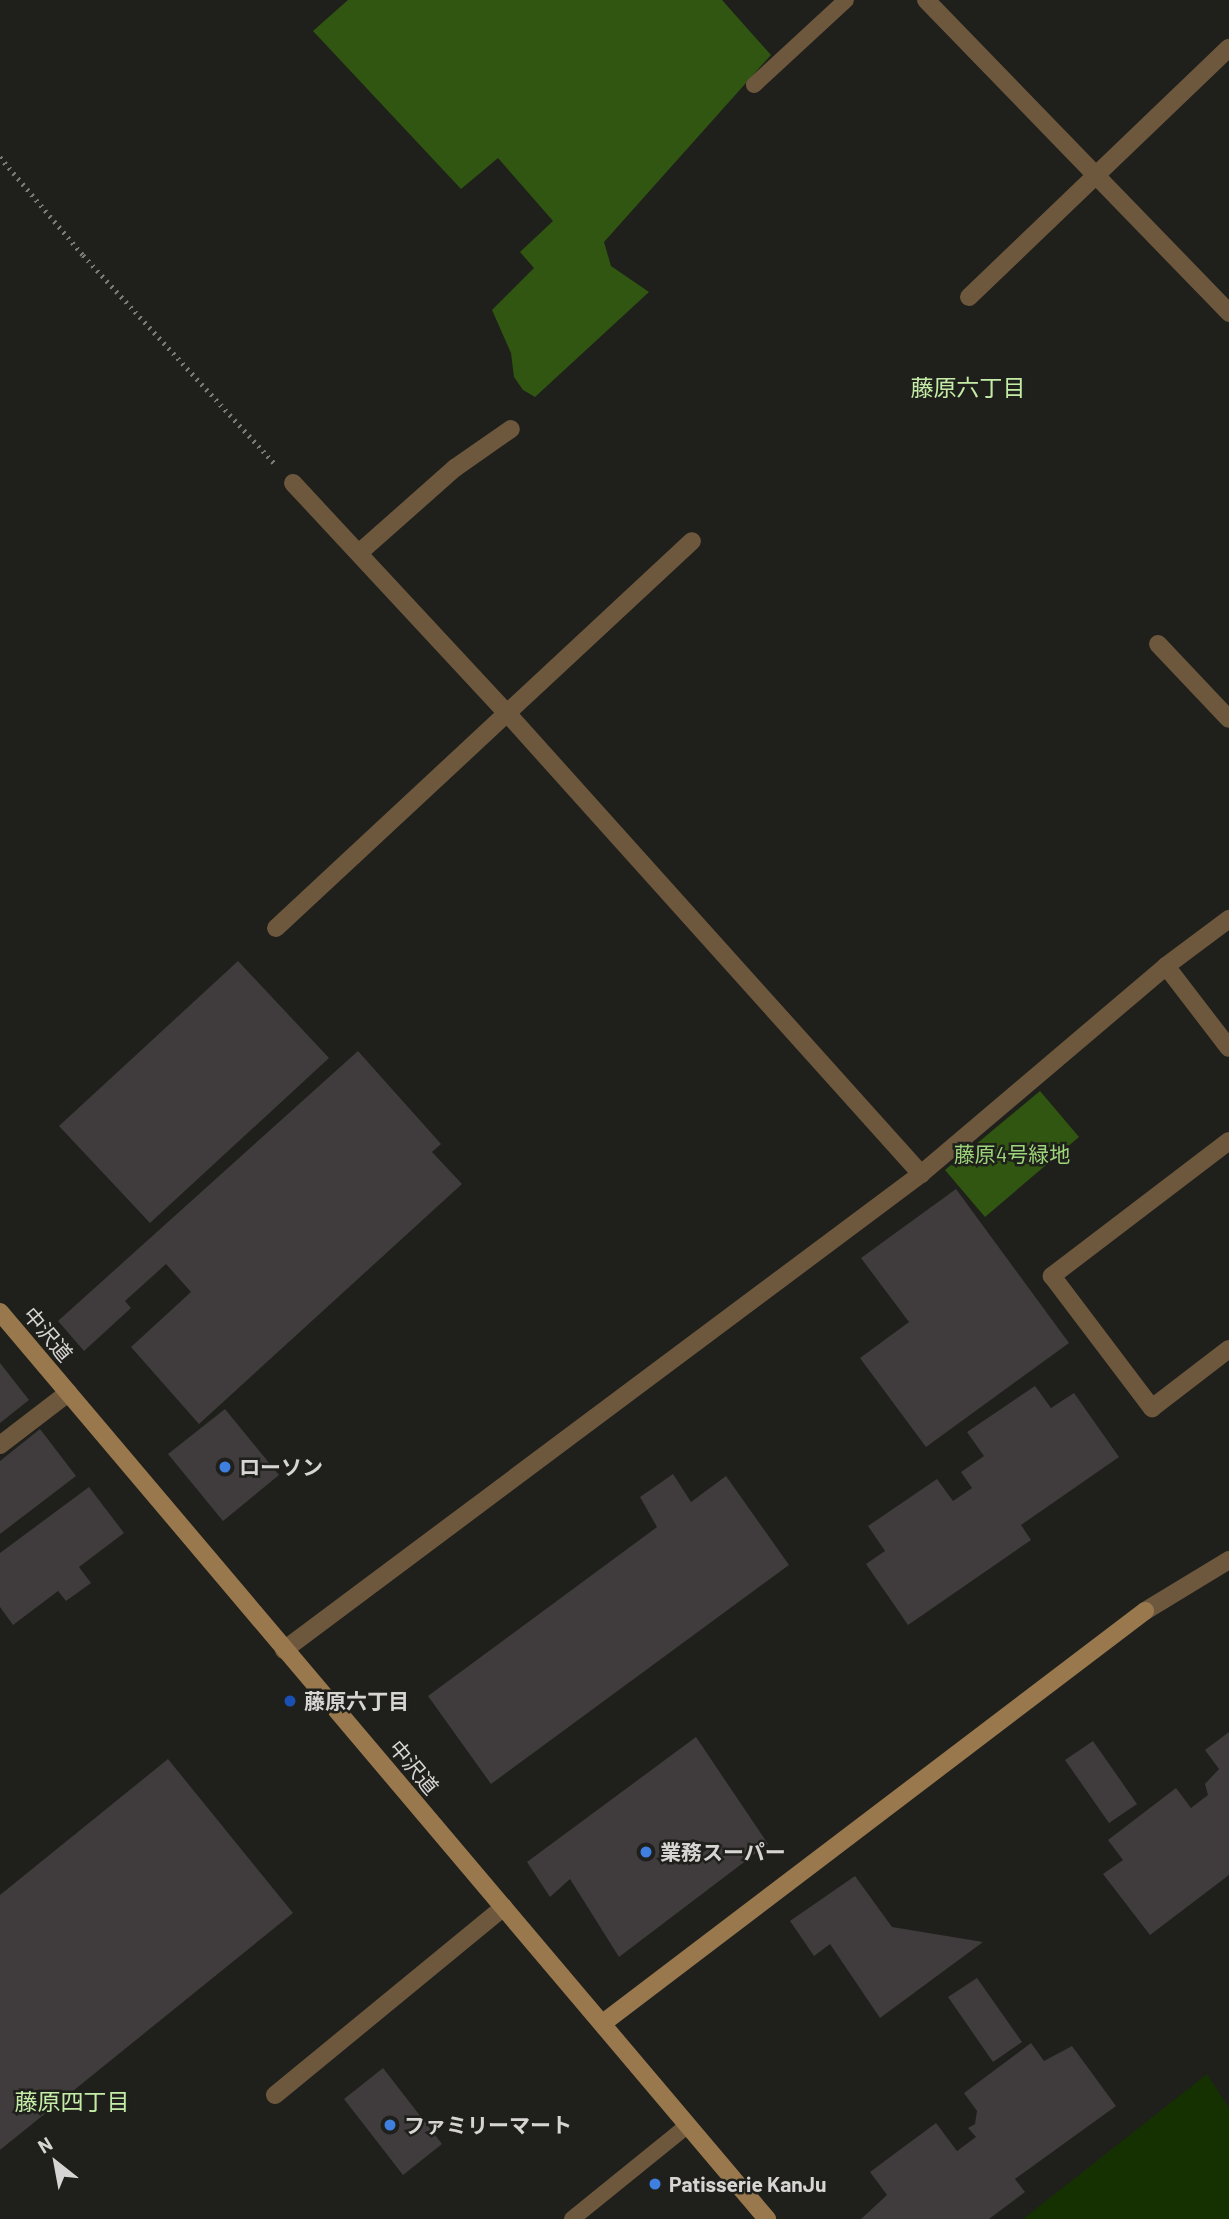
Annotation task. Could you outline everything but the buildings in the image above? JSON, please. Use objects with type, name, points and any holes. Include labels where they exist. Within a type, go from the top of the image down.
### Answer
[{"type":"street","points":[[926,0],[1229,313]]},
{"type":"street","points":[[969,297],[1229,48]]},
{"type":"street","points":[[360,552],[454,468],[511,429]]},
{"type":"street","points":[[293,483],[507,713],[921,1174]]},
{"type":"street","points":[[276,928],[692,541]]},
{"type":"street","points":[[1158,644],[1229,719]]},
{"type":"street","points":[[285,1650],[921,1174],[1166,966],[1229,919]]},
{"type":"street","points":[[1166,966],[1229,1048]]},
{"type":"street","points":[[1229,1141],[1052,1276],[1152,1408],[1229,1349]]},
{"type":"street","name":"中沢道","points":[[0,1312],[767,2219]]},
{"type":"street","points":[[0,1445],[68,1393]]},
{"type":"street","points":[[603,2023],[1145,1611],[1229,1560]]},
{"type":"street","points":[[275,2095],[504,1907]]},
{"type":"lane","points":[[754,85],[846,0]]},
{"type":"lane","points":[[572,2219],[688,2124]]},
{"type":"path","points":[[0,157],[83,256],[293,483]]},
{"type":"green space","points":[[348,0],[722,0],[771,55],[604,242],[611,266],[649,292],[535,397],[523,390],[514,377],[511,353],[492,310],[534,268],[520,252],[553,221],[498,158],[461,189],[313,31]]},
{"type":"green space","name":"藤原4号緑地","points":[[1040,1091],[1079,1137],[985,1217],[945,1170]]},
{"type":"green space","points":[[1207,2074],[1229,2108],[1229,2219],[1023,2219]]},
{"type":"place","name":"ローソン","points":[[225,1467]]},
{"type":"place","name":"藤原六丁目","points":[[290,1701]]},
{"type":"place","name":"業務スーパー","points":[[646,1852]]},
{"type":"place","name":"ファミリーマート","points":[[390,2125]]},
{"type":"place","name":"Patisserie KanJu","points":[[655,2184]]},
{"type":"district","name":"藤原六丁目","points":[[968,387]]},
{"type":"district","name":"藤原四丁目","points":[[72,2101]]}]
